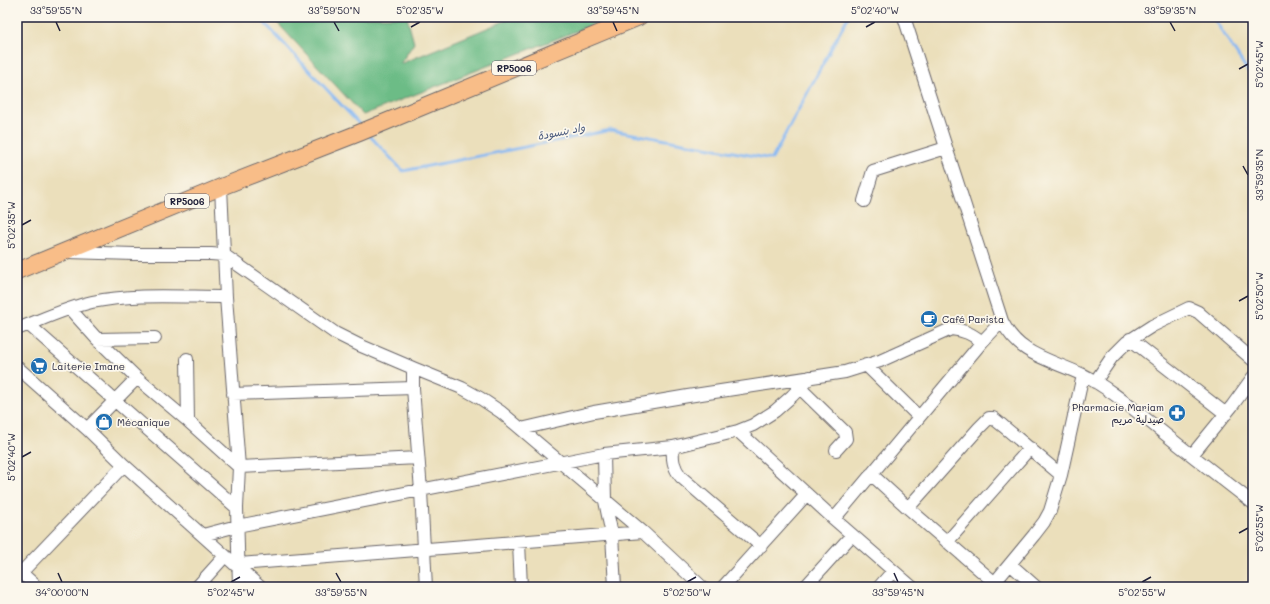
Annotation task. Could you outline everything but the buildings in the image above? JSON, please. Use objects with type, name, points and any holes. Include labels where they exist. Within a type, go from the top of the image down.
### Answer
[{"type":"main road","name":"RP5006","points":[[17,271],[221,187],[359,133],[639,17]]},
{"type":"street","points":[[904,17],[1002,321],[1010,335],[1021,346],[1095,382],[1130,407],[1253,503]]},
{"type":"street","points":[[864,201],[873,171],[946,148]]},
{"type":"street","points":[[221,187],[226,297],[239,467],[236,508],[239,587]]},
{"type":"street","points":[[65,252],[224,255],[335,333],[359,346],[462,388],[501,412],[643,532],[702,587]]},
{"type":"street","points":[[17,329],[90,303],[127,297],[226,297]]},
{"type":"street","points":[[1095,382],[1116,352],[1130,339],[1189,308],[1203,315],[1253,360]]},
{"type":"street","points":[[70,309],[97,339],[137,378],[239,467],[418,458]]},
{"type":"street","points":[[834,519],[919,416],[982,342],[1002,321]]},
{"type":"street","points":[[28,325],[236,508]]},
{"type":"street","points":[[521,429],[602,411],[845,372],[891,356],[951,329],[964,331],[982,342]]},
{"type":"street","points":[[97,339],[155,338]]},
{"type":"street","points":[[1130,339],[1226,414]]},
{"type":"street","points":[[187,359],[188,421]]},
{"type":"street","points":[[866,365],[919,416]]},
{"type":"street","points":[[17,367],[225,556],[239,566],[260,587]]},
{"type":"street","points":[[413,368],[413,388],[425,549],[426,587]]},
{"type":"street","points":[[870,474],[993,585],[1044,522],[1052,505],[1061,475],[1083,375]]},
{"type":"street","points":[[203,536],[237,526],[421,491],[560,462],[604,454],[673,447],[738,431],[769,415],[800,388],[810,377]]},
{"type":"street","points":[[1192,455],[1226,414],[1253,377]]},
{"type":"street","points":[[87,429],[137,378]]},
{"type":"street","points":[[233,394],[413,388]]},
{"type":"street","points":[[800,388],[845,432],[846,439],[836,450]]},
{"type":"street","points":[[908,508],[989,418],[993,418],[1061,475]]},
{"type":"street","points":[[738,431],[834,519],[912,587]]},
{"type":"street","points":[[673,447],[672,458],[674,466],[682,477],[761,546]]},
{"type":"street","points":[[947,542],[1030,448]]},
{"type":"street","points":[[604,454],[605,501],[612,535],[615,587]]},
{"type":"street","points":[[37,587],[18,573],[124,465]]},
{"type":"street","points":[[723,587],[807,494]]},
{"type":"street","points":[[239,566],[425,549],[643,532]]},
{"type":"street","points":[[805,587],[852,535]]},
{"type":"street","points":[[519,542],[521,587]]},
{"type":"street","points":[[197,587],[225,556]]},
{"type":"street","points":[[1010,564],[1036,587]]},
{"type":"street","points":[[879,587],[893,571]]},
{"type":"green space","points":[[272,17],[407,17],[414,43],[400,64],[514,17],[612,17],[363,115]]},
{"type":"waterway","name":"واد بنسودة","points":[[259,17],[361,126]]},
{"type":"waterway","name":"واد بنسودة","points":[[369,135],[403,171],[611,130],[772,159],[848,17]]},
{"type":"waterway","name":"واد بنسودة","points":[[1205,17],[1214,19],[1253,79]]},
{"type":"place","name":"Café Parista","points":[[929,319]]},
{"type":"place","name":"Laiterie Imane","points":[[39,366]]},
{"type":"place","name":"Pharmacie Mariam صيدلية مريم","points":[[1177,413]]},
{"type":"place","name":"Mécanique","points":[[104,422]]}]
